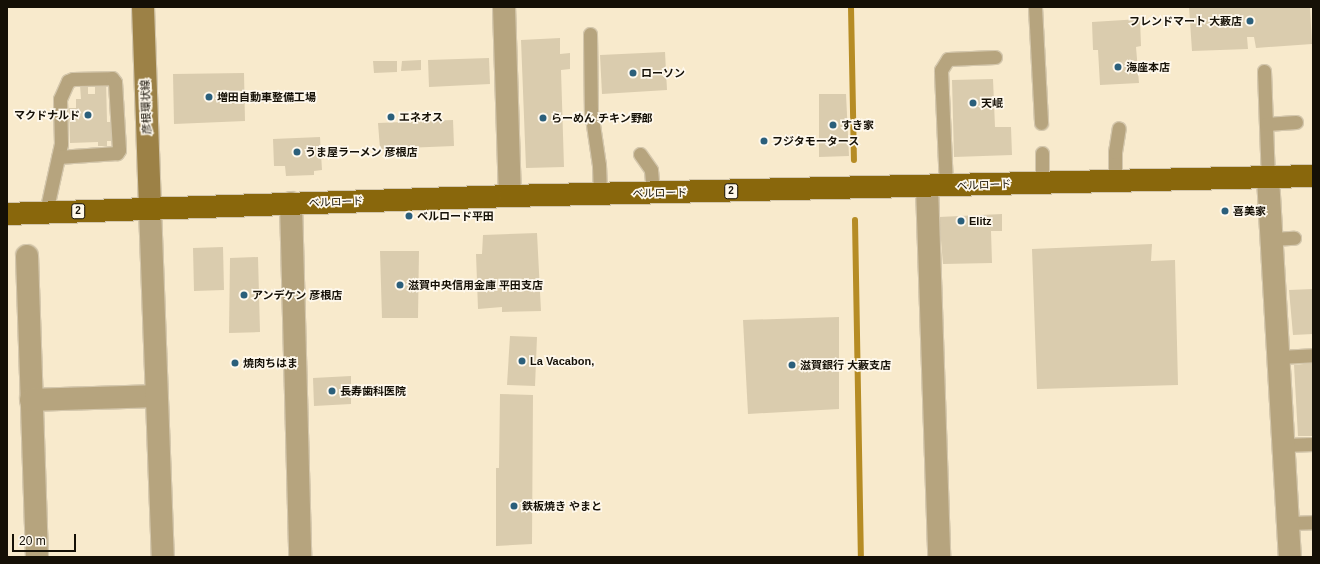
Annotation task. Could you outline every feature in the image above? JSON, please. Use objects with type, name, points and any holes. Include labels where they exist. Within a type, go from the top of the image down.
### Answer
[{"type":"main road","name":"彦根環状線","points":[[143,7],[150,208]]},
{"type":"main road","name":"ベルロード","points":[[7,214],[510,196],[1042,184],[1313,176]]},
{"type":"street","points":[[504,7],[510,196]]},
{"type":"street","points":[[1268,178],[1290,557]]},
{"type":"street","points":[[936,186],[939,557]]},
{"type":"street","points":[[291,203],[300,557]]},
{"type":"street","points":[[150,208],[163,557]]},
{"type":"street","points":[[27,256],[37,557]]},
{"type":"street","points":[[31,400],[156,396]]},
{"type":"lane","points":[[1035,7],[1041,123]]},
{"type":"lane","points":[[590,34],[591,111],[599,166],[600,194]]},
{"type":"lane","points":[[936,186],[940,70],[948,59],[995,57]]},
{"type":"lane","points":[[1264,71],[1268,178]]},
{"type":"lane","points":[[46,212],[60,144],[60,99],[68,81],[73,79],[112,78],[115,82],[119,150],[117,153],[58,157]]},
{"type":"lane","points":[[1266,124],[1296,122]]},
{"type":"lane","points":[[1115,182],[1115,152],[1119,128]]},
{"type":"lane","points":[[1042,153],[1042,184]]},
{"type":"lane","points":[[640,154],[650,170],[652,193]]},
{"type":"lane","points":[[45,186],[46,212]]},
{"type":"lane","points":[[1272,239],[1294,238]]},
{"type":"lane","points":[[1279,357],[1313,355]]},
{"type":"lane","points":[[1284,445],[1313,444]]},
{"type":"lane","points":[[1288,523],[1313,522]]},
{"type":"building","name":"フレンドマート 大藪店","points":[[1189,7],[1310,7],[1312,44],[1256,48],[1254,37],[1247,37],[1248,49],[1192,51]]},
{"type":"building","name":"海座本店","points":[[1140,19],[1141,46],[1136,47],[1139,83],[1100,85],[1098,50],[1093,50],[1092,22]]},
{"type":"building","name":"らーめん チキン野郎","points":[[560,38],[560,54],[570,53],[570,69],[561,70],[564,167],[526,168],[521,40]]},
{"type":"building","name":"ローソン","points":[[665,52],[667,90],[602,94],[600,55]]},
{"type":"building","points":[[489,58],[490,84],[429,87],[428,60]]},
{"type":"building","points":[[421,60],[421,70],[401,71],[402,61]]},
{"type":"building","points":[[373,61],[397,61],[397,72],[374,73]]},
{"type":"building","name":"増田自動車整備工場","points":[[244,73],[245,121],[174,124],[173,74]]},
{"type":"building","name":"天岷","points":[[993,79],[995,127],[1011,127],[1012,155],[954,157],[952,80]]},
{"type":"building","name":"マクドナルド","points":[[95,80],[106,80],[107,122],[111,122],[111,141],[107,141],[107,146],[98,146],[98,142],[70,143],[69,108],[76,108],[76,99],[81,99],[80,85],[88,85],[88,94],[95,94]]},
{"type":"building","name":"すき家","points":[[819,94],[846,94],[849,156],[819,157]]},
{"type":"building","points":[[453,120],[454,146],[380,149],[378,123]]},
{"type":"building","name":"うま屋ラーメン 彦根店","points":[[320,137],[322,170],[314,171],[314,175],[286,176],[285,166],[274,166],[273,139]]},
{"type":"building","points":[[1002,214],[1002,231],[991,231],[992,263],[943,264],[939,217]]},
{"type":"building","points":[[537,233],[541,311],[502,312],[502,307],[478,309],[476,254],[482,254],[483,235]]},
{"type":"building","points":[[1152,244],[1151,261],[1175,260],[1178,385],[1037,389],[1032,249]]},
{"type":"building","points":[[223,247],[224,290],[194,291],[193,248]]},
{"type":"building","name":"滋賀中央信用金庫 平田支店","points":[[380,251],[419,251],[418,318],[382,318]]},
{"type":"building","name":"アンデケン 彦根店","points":[[258,257],[260,332],[229,333],[230,258]]},
{"type":"building","points":[[1313,289],[1313,334],[1293,335],[1289,290]]},
{"type":"building","name":"滋賀銀行 大藪支店","points":[[839,317],[839,409],[748,414],[743,320]]},
{"type":"building","name":"La Vacabon,","points":[[510,336],[537,337],[535,386],[507,385]]},
{"type":"building","points":[[1313,363],[1313,436],[1298,436],[1294,365]]},
{"type":"building","name":"長寿歯科医院","points":[[351,376],[351,404],[314,406],[313,378]]},
{"type":"building","name":"鉄板焼き やまと","points":[[500,394],[533,395],[532,544],[496,546],[496,468],[499,468]]},
{"type":"waterway","points":[[851,7],[854,160]]},
{"type":"waterway","points":[[855,220],[861,557]]},
{"type":"place","name":"フレンドマート 大藪店","points":[[1250,21]]},
{"type":"place","name":"海座本店","points":[[1118,67]]},
{"type":"place","name":"ローソン","points":[[633,73]]},
{"type":"place","name":"増田自動車整備工場","points":[[209,97]]},
{"type":"place","name":"天岷","points":[[973,103]]},
{"type":"place","name":"マクドナルド","points":[[88,115]]},
{"type":"place","name":"エネオス","points":[[391,117]]},
{"type":"place","name":"らーめん チキン野郎","points":[[543,118]]},
{"type":"place","name":"すき家","points":[[833,125]]},
{"type":"place","name":"フジタモータース","points":[[764,141]]},
{"type":"place","name":"うま屋ラーメン 彦根店","points":[[297,152]]},
{"type":"place","name":"喜美家","points":[[1225,211]]},
{"type":"place","name":"ベルロード平田","points":[[409,216]]},
{"type":"place","name":"Elitz","points":[[961,221]]},
{"type":"place","name":"滋賀中央信用金庫 平田支店","points":[[400,285]]},
{"type":"place","name":"アンデケン 彦根店","points":[[244,295]]},
{"type":"place","name":"La Vacabon,","points":[[522,361]]},
{"type":"place","name":"焼肉ちはま","points":[[235,363]]},
{"type":"place","name":"滋賀銀行 大藪支店","points":[[792,365]]},
{"type":"place","name":"長寿歯科医院","points":[[332,391]]},
{"type":"place","name":"鉄板焼き やまと","points":[[514,506]]}]
